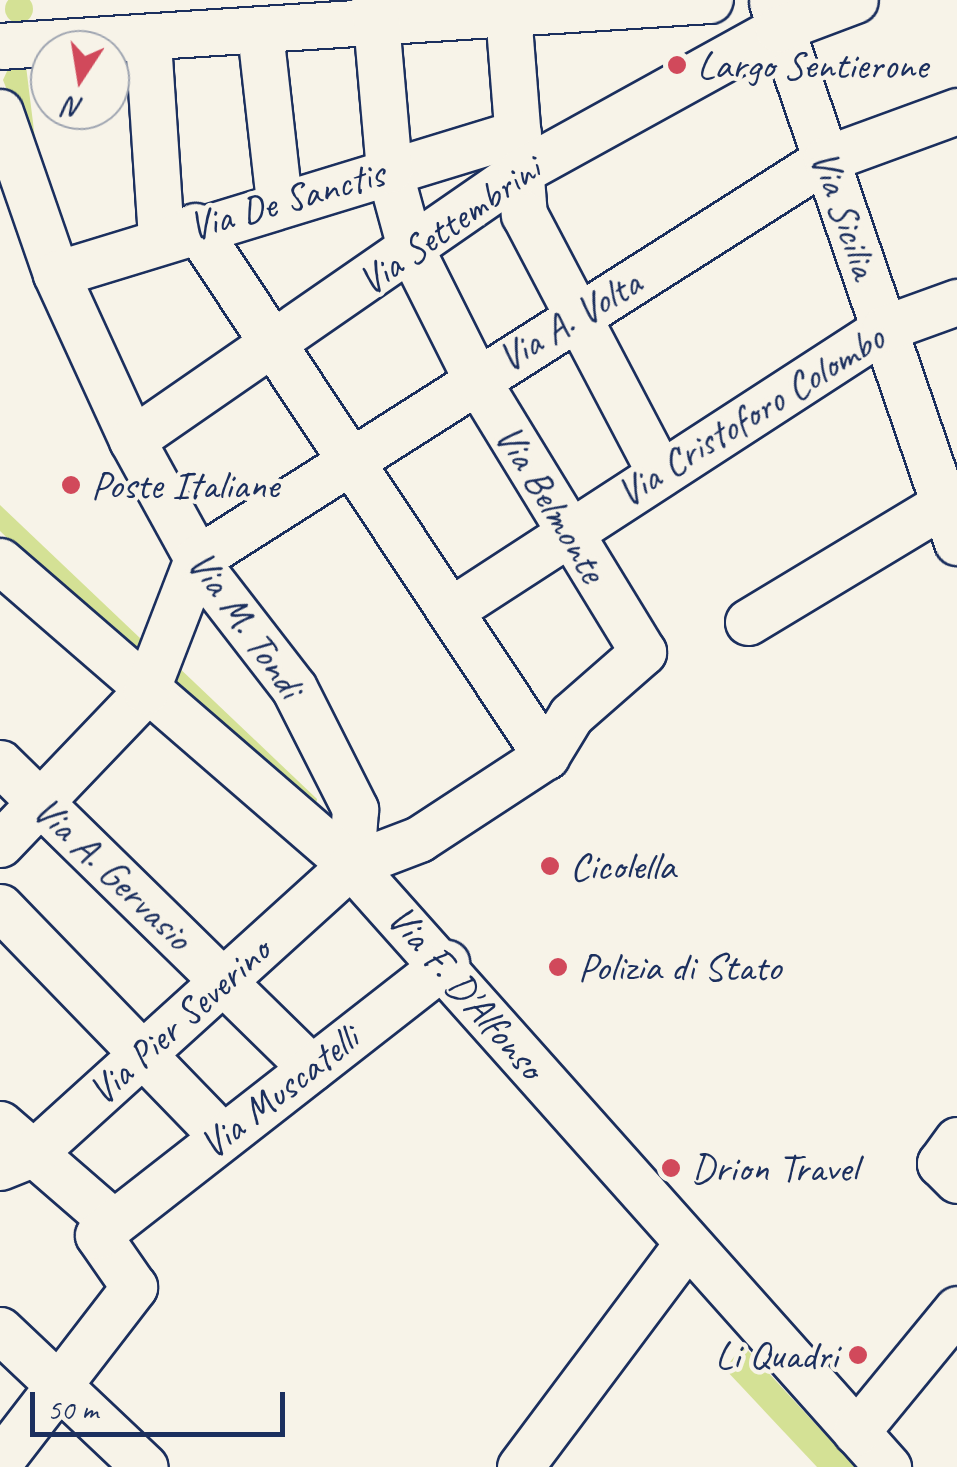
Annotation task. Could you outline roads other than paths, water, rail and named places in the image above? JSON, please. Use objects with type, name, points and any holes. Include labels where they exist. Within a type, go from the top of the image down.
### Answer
[{"type":"street","points":[[0,46],[148,42],[260,32],[375,11],[710,0]]},
{"type":"street","name":"Via Settembrini","points":[[132,440],[410,247],[520,152],[775,14],[855,0]]},
{"type":"street","points":[[508,7],[524,214],[659,471]]},
{"type":"street","name":"Via Belmonte","points":[[352,864],[419,839],[546,756],[570,715],[643,652],[475,378],[410,247],[389,170],[375,11]]},
{"type":"street","name":"Via Sicilia","points":[[775,14],[953,514]]},
{"type":"street","points":[[260,32],[279,202]]},
{"type":"street","points":[[148,42],[178,232],[273,342],[546,756]]},
{"type":"street","name":"Via A. Volta","points":[[197,559],[352,462],[475,378],[576,319],[826,159],[957,111]]},
{"type":"street","name":"Via M. Tondi","points":[[0,112],[56,274],[132,440],[197,559],[294,688],[354,809],[352,864]]},
{"type":"street","name":"Via De Sanctis","points":[[56,274],[178,232],[389,170],[520,152]]},
{"type":"street","name":"Via Cristoforo Colombo","points":[[451,610],[568,529],[885,328],[957,302]]},
{"type":"street","points":[[748,622],[953,514]]},
{"type":"street","points":[[0,844],[146,691],[197,559]]},
{"type":"street","name":"Via F. D'Alfonso","points":[[0,560],[146,691],[352,864],[446,963],[684,1248],[888,1467]]},
{"type":"street","name":"Via A. Gervasio","points":[[0,763],[311,1068]]},
{"type":"street","name":"Via Pier Severino","points":[[11,1148],[142,1053],[352,864]]},
{"type":"street","points":[[0,908],[223,1136]]},
{"type":"street","name":"Via Muscatelli","points":[[112,1221],[446,963]]},
{"type":"street","points":[[957,1140],[940,1163],[957,1180]]},
{"type":"street","points":[[0,1461],[62,1386],[134,1288],[98,1235],[112,1221],[11,1148]]},
{"type":"street","points":[[520,1467],[684,1248]]},
{"type":"street","points":[[856,1432],[957,1309]]},
{"type":"street","points":[[0,1330],[145,1467]]},
{"type":"place","name":"Largo Sentierone","points":[[677,65]]},
{"type":"place","name":"Poste Italiane","points":[[71,485]]},
{"type":"place","name":"Cicolella","points":[[550,866]]},
{"type":"place","name":"Polizia di Stato","points":[[558,967]]},
{"type":"place","name":"Drion Travel","points":[[671,1168]]},
{"type":"place","name":"Li Quadri","points":[[858,1355]]}]
